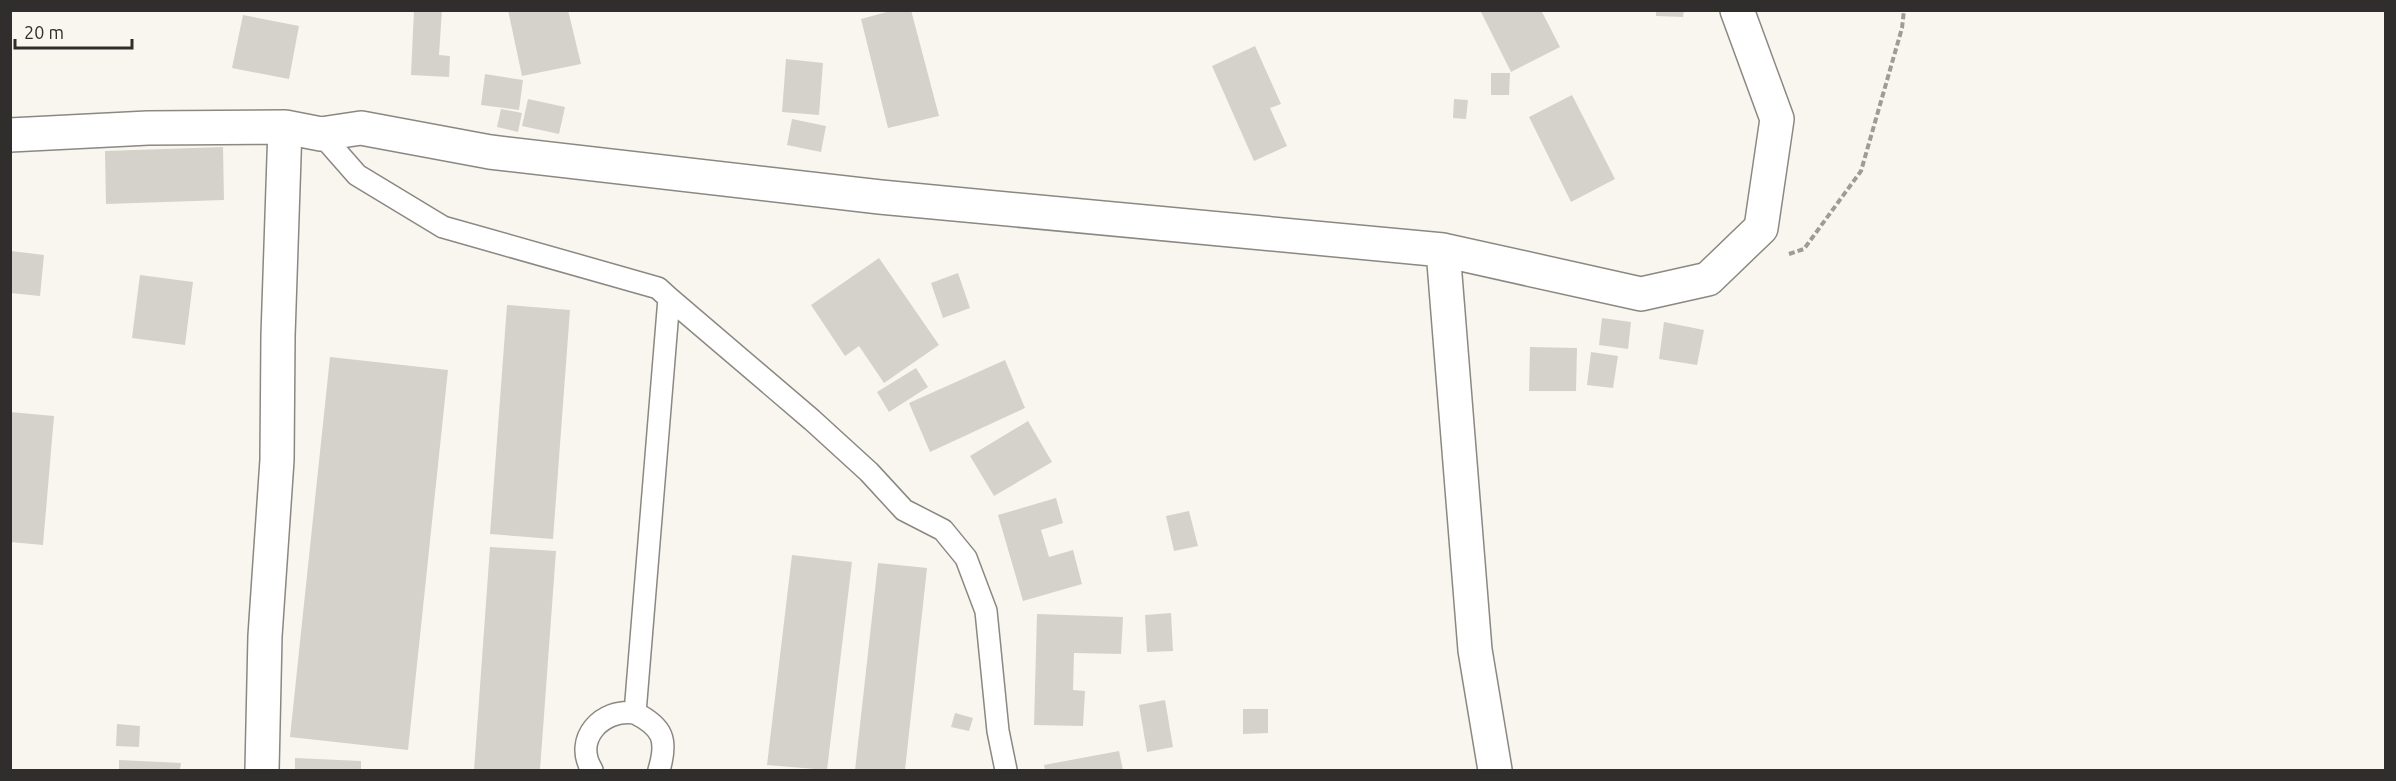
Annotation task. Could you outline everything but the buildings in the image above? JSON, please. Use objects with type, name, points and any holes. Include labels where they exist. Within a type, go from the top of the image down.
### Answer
[{"type":"street","points":[[10,135],[148,128],[285,128],[321,134],[361,128],[490,152],[880,197],[1443,250],[1641,294],[1708,279],[1761,228],[1777,119],[1737,10]]},
{"type":"street","points":[[262,771],[265,636],[278,460],[278,336],[285,128]]},
{"type":"street","points":[[1443,250],[1475,650],[1495,771]]},
{"type":"lane","points":[[321,134],[357,175],[443,227],[658,288],[820,427],[869,472],[904,510],[943,530],[966,558],[986,611],[998,731],[1006,771]]},
{"type":"lane","points":[[635,713],[669,298]]},
{"type":"lane","points":[[592,771],[585,754],[596,724],[614,712],[635,713],[649,720],[659,730],[664,753],[661,770]]},
{"type":"path","points":[[1783,255],[1804,249],[1861,171],[1902,28],[1904,10]]}]
